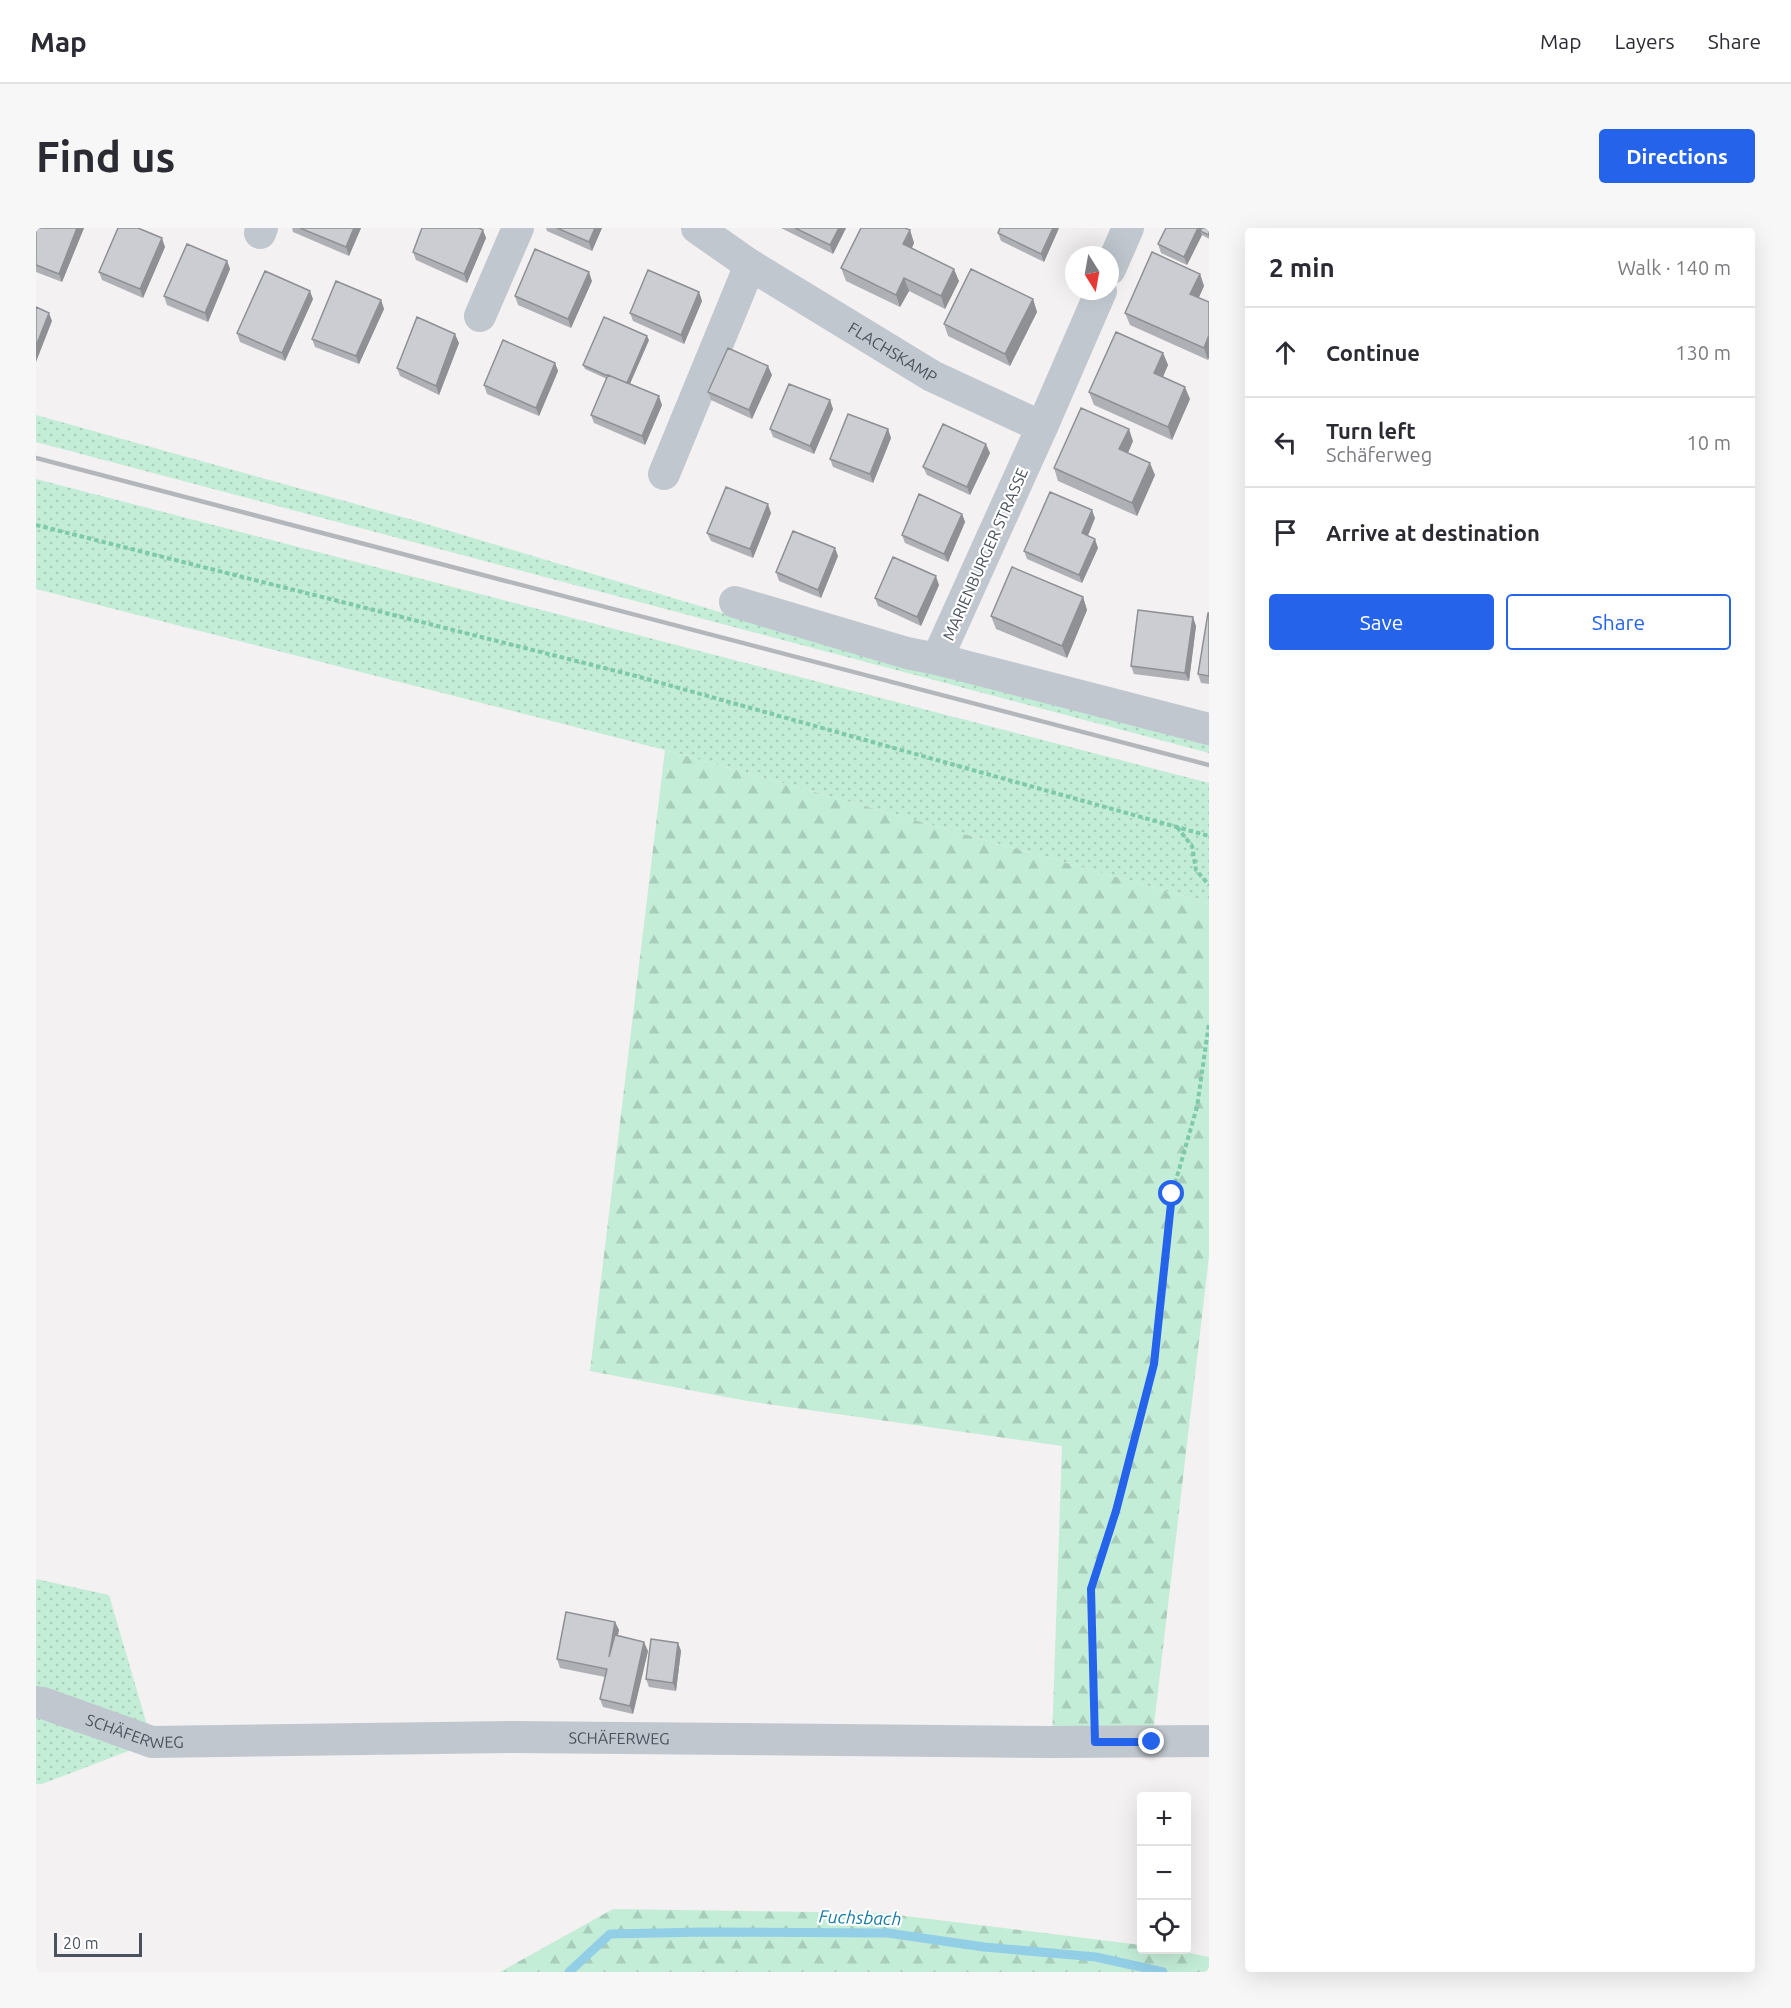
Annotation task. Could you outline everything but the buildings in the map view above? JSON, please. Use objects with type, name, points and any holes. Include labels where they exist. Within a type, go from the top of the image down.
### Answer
[{"type":"street","points":[[480,316],[518,228]]},
{"type":"street","name":"FLACHSKAMP","points":[[698,228],[750,265],[932,375],[1042,427]]},
{"type":"street","points":[[1119,248],[1128,228]]},
{"type":"street","points":[[664,474],[750,265]]},
{"type":"street","name":"MARIENBURGER STRASSE","points":[[1097,300],[937,659],[1209,729]]},
{"type":"street","points":[[735,602],[907,653],[937,659]]},
{"type":"street","name":"SCHÄFERWEG","points":[[36,1702],[152,1742],[513,1737],[1209,1741]]},
{"type":"path","points":[[36,525],[636,676],[1209,836]]},
{"type":"path","points":[[1176,827],[1192,846],[1196,870],[1209,885]]},
{"type":"path","points":[[1095,1742],[1091,1589],[1116,1511],[1154,1364],[1172,1194],[1197,1107],[1209,1023]]},
{"type":"green space","points":[[36,415],[413,520],[723,613],[1209,742],[1209,753],[36,442]]},
{"type":"green space","points":[[36,479],[1209,783],[1209,903],[665,750],[36,589]]},
{"type":"green space","points":[[665,750],[1209,903],[1209,1256],[1152,1742],[1052,1742],[1062,1446],[747,1401],[590,1371]]},
{"type":"green space","points":[[36,1579],[109,1595],[152,1742],[42,1784],[36,1784]]},
{"type":"green space","points":[[613,1909],[881,1913],[1137,1945],[1137,1954],[1191,1953],[1209,1957],[1209,1972],[500,1972]]},
{"type":"waterway","name":"Fuchsbach","points":[[569,1972],[610,1934],[703,1932],[888,1933],[984,1947],[1096,1957],[1163,1972]]},
{"type":"railway","points":[[36,458],[1209,765]]},
{"type":"route","points":[[1152,1742],[1095,1742],[1091,1589],[1116,1511],[1154,1364],[1172,1194]]}]
